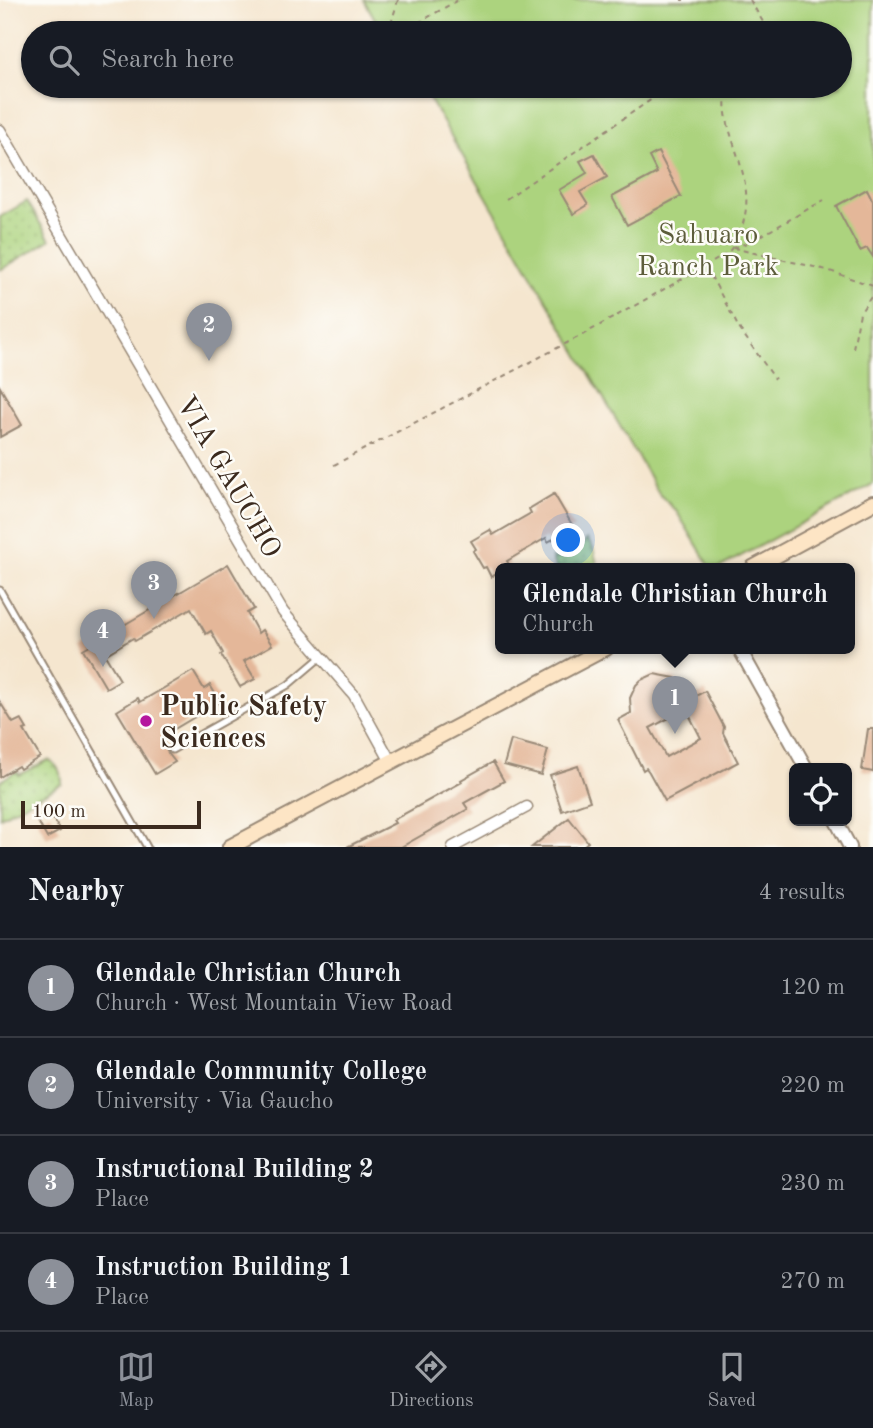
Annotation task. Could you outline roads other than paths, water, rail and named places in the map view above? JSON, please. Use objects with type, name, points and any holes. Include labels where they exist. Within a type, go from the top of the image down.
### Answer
[{"type":"main road","points":[[762,563],[873,503]]},
{"type":"main road","points":[[230,847],[595,654]]},
{"type":"street","name":"VIA GAUCHO","points":[[0,130],[283,612],[354,695],[391,762]]},
{"type":"street","points":[[742,654],[803,763]]},
{"type":"street","points":[[453,847],[527,807]]},
{"type":"street","points":[[839,826],[850,847]]},
{"type":"lane","points":[[0,590],[147,847]]},
{"type":"lane","points":[[172,750],[288,685],[321,657]]},
{"type":"place","name":"Glendale Community College","points":[[209,361]]},
{"type":"place","name":"Instructional Building 2","points":[[154,619]]},
{"type":"place","name":"Instruction Building 1","points":[[103,667]]},
{"type":"place","name":"Public Safety Sciences","points":[[146,721]]},
{"type":"place","name":"Glendale Christian Church","points":[[675,734]]},
{"type":"park label","name":"Sahuaro Ranch Park","points":[[708,249]]}]
